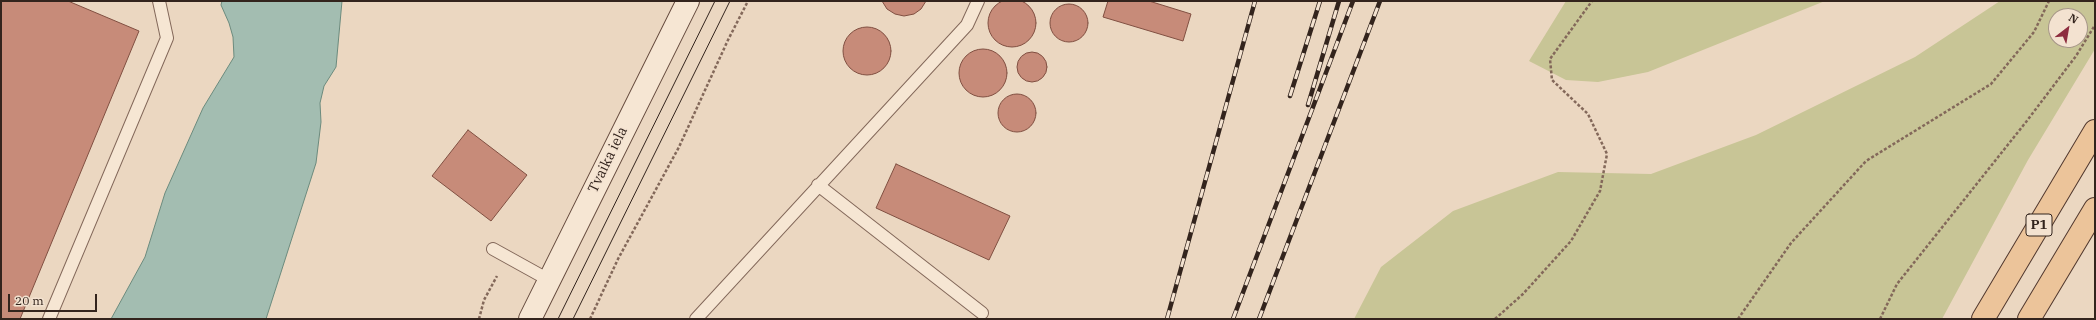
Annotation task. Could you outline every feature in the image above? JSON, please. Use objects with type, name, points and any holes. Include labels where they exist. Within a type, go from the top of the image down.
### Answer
[{"type":"main road","name":"P1","points":[[1983,319],[2095,131]]},
{"type":"main road","points":[[2029,319],[2090,216]]},
{"type":"main road","points":[[2045,319],[2090,216]]},
{"type":"street","name":"Tvaika iela","points":[[531,319],[688,1]]},
{"type":"lane","points":[[49,319],[167,38],[159,1]]},
{"type":"lane","points":[[696,319],[967,25],[978,1]]},
{"type":"lane","points":[[818,186],[982,313]]},
{"type":"lane","points":[[493,249],[549,280]]},
{"type":"path","points":[[590,319],[618,259],[679,146],[728,40],[748,1]]},
{"type":"path","points":[[1495,319],[1523,294],[1571,241],[1600,191],[1607,154],[1588,114],[1552,80],[1550,59],[1592,1]]},
{"type":"path","points":[[1738,319],[1791,243],[1866,161],[1992,84],[2034,32],[2049,1]]},
{"type":"path","points":[[1880,319],[1897,284],[2026,122],[2076,56],[2095,25]]},
{"type":"path","points":[[479,319],[484,300],[507,257]]},
{"type":"shaded area","points":[[222,1],[342,1],[336,67],[324,86],[320,103],[321,122],[316,163],[266,319],[111,319],[145,257],[165,193],[203,108],[234,57],[233,37],[221,5]]},
{"type":"shaded area","points":[[1566,1],[1825,1],[1648,72],[1598,82],[1566,80],[1529,61]]},
{"type":"shaded area","points":[[2000,1],[2095,1],[2095,49],[2028,160],[1942,319],[1354,319],[1381,267],[1453,211],[1558,172],[1651,174],[1756,135],[1915,57]]},
{"type":"building","points":[[1012,-1],[1021,1],[1029,6],[1034,14],[1036,23],[1034,32],[1029,40],[1021,45],[1012,47],[1003,45],[995,40],[990,32],[988,23],[990,14],[995,6],[1003,1]]},
{"type":"building","points":[[1,1],[68,1],[139,31],[20,319],[1,319]]},
{"type":"building","points":[[882,1],[926,1],[921,9],[914,14],[904,16],[895,14],[887,9]]},
{"type":"building","points":[[1108,1],[1149,1],[1191,14],[1183,41],[1103,17]]},
{"type":"building","points":[[1065,4],[1073,4],[1080,7],[1085,12],[1088,23],[1085,34],[1080,39],[1073,42],[1065,42],[1058,39],[1053,34],[1050,27],[1050,19],[1053,12],[1058,7]]},
{"type":"building","points":[[867,27],[876,29],[884,34],[889,42],[891,51],[889,60],[884,68],[876,73],[867,75],[858,73],[850,68],[845,60],[843,51],[845,42],[850,34],[858,29]]},
{"type":"building","points":[[978,49],[988,49],[1000,56],[1007,68],[1007,78],[1000,90],[988,97],[978,97],[970,93],[963,86],[959,78],[959,68],[963,60],[970,53]]},
{"type":"building","points":[[1032,52],[1038,53],[1046,61],[1046,73],[1038,81],[1032,82],[1026,81],[1018,73],[1017,67],[1018,61],[1026,53]]},
{"type":"building","points":[[1013,94],[1021,94],[1031,99],[1035,106],[1035,120],[1031,127],[1021,132],[1013,132],[1003,127],[1001,124],[998,117],[998,109],[1003,99],[1006,97]]},
{"type":"building","points":[[468,130],[527,175],[491,221],[432,176]]},
{"type":"building","points":[[896,164],[1010,216],[989,260],[876,208]]},
{"type":"tram line","points":[[558,319],[715,1]]},
{"type":"tram line","points":[[573,319],[730,1]]},
{"type":"railway","points":[[1167,319],[1255,1]]},
{"type":"railway","points":[[1290,96],[1320,1]]},
{"type":"railway","points":[[1308,105],[1339,1]]},
{"type":"railway","points":[[1233,319],[1353,1]]},
{"type":"railway","points":[[1259,319],[1380,1]]}]
